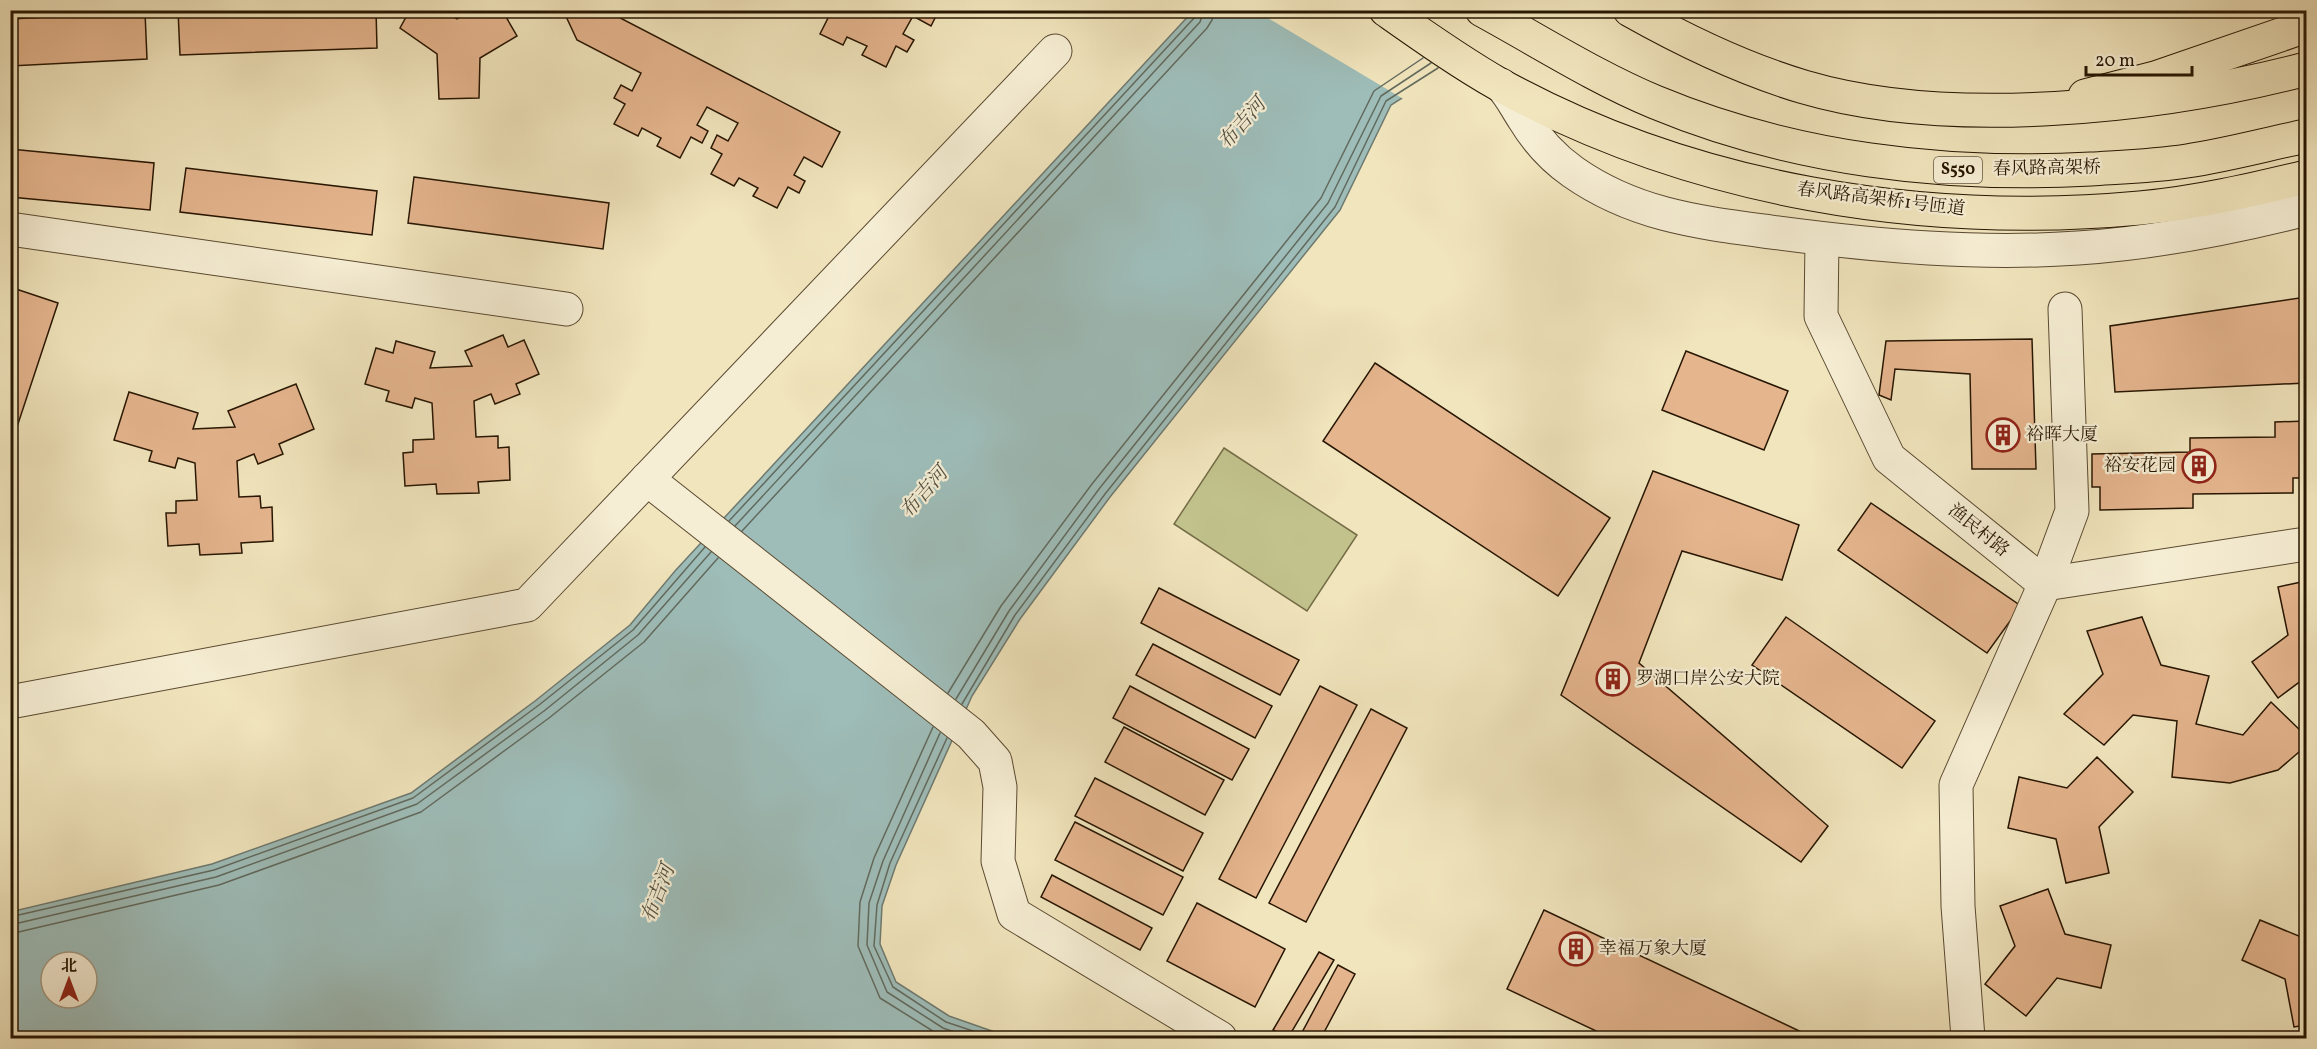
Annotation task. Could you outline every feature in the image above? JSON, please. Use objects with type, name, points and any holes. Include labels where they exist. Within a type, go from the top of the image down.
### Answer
[{"type":"main road","points":[[1363,10],[1472,68]]},
{"type":"main road","name":"春风路高架桥1号匝道","points":[[1386,10],[1501,85],[1608,135],[1716,172],[1822,197],[2010,213],[2140,208],[2193,201],[2307,177]]},
{"type":"main road","name":"春风路高架桥","points":[[1482,10],[1618,85],[1654,102],[1723,128],[1796,146],[1876,161],[1964,171],[2048,171],[2186,161],[2307,135]]},
{"type":"main road","points":[[1634,13],[1740,65],[1805,87],[1877,102],[1946,108],[2006,109],[2098,105],[2186,94],[2307,69]]},
{"type":"main road","points":[[2006,109],[2090,95],[2155,78],[2307,26]]},
{"type":"street","points":[[10,702],[527,605],[1055,51]]},
{"type":"street","points":[[1501,85],[1532,131],[1558,160],[1611,195],[1651,212],[1759,230],[1822,238],[1964,250],[2077,249],[2181,237],[2307,209]]},
{"type":"street","points":[[10,229],[566,309]]},
{"type":"street","name":"渔民村路","points":[[1822,238],[1821,316],[1889,458],[2045,584]]},
{"type":"street","points":[[1968,1038],[1958,906],[1956,785],[2045,584],[2072,511],[2065,309]]},
{"type":"street","points":[[647,479],[971,734],[995,761],[1000,787],[998,861],[1014,914],[1220,1038]]},
{"type":"street","points":[[2045,584],[2307,544]]},
{"type":"green space","points":[[1224,448],[1357,535],[1307,611],[1174,524]]},
{"type":"water","name":"布吉河","points":[[1193,11],[1539,11],[1391,105],[1340,210],[1110,497],[1020,619],[972,696],[896,865],[882,906],[880,944],[896,982],[949,1016],[1012,1038],[11,1038],[10,912],[212,864],[411,793],[535,701],[630,625],[675,571]]},
{"type":"pier","points":[[1542,10],[1405,100],[1256,11]]},
{"type":"building","points":[[178,10],[376,10],[377,48],[180,55]]},
{"type":"building","points":[[410,10],[442,10],[457,19],[472,10],[502,10],[517,36],[480,58],[479,98],[439,99],[437,54],[400,28]]},
{"type":"building","points":[[563,10],[605,10],[840,132],[822,167],[804,157],[794,175],[805,181],[799,193],[788,187],[777,208],[753,196],[758,188],[739,178],[734,186],[711,174],[722,154],[711,148],[717,135],[728,141],[738,123],[707,107],[697,125],[708,131],[702,143],[691,137],[680,158],[657,146],[661,138],[642,128],[638,136],[614,124],[625,104],[614,98],[621,85],[632,91],[641,73],[577,40]]},
{"type":"building","points":[[827,10],[939,10],[931,26],[913,16],[903,34],[914,40],[907,52],[896,46],[886,67],[862,55],[867,46],[847,37],[843,45],[820,34],[831,12]]},
{"type":"building","points":[[145,12],[147,59],[10,66],[10,19]]},
{"type":"building","points":[[10,149],[154,163],[150,210],[10,197]]},
{"type":"building","points":[[186,168],[377,191],[372,235],[180,212]]},
{"type":"building","points":[[414,177],[609,203],[603,249],[408,223]]},
{"type":"building","points":[[10,287],[58,303],[10,448]]},
{"type":"building","points":[[2306,297],[2306,383],[2115,392],[2110,326]]},
{"type":"building","points":[[503,335],[508,347],[524,340],[539,374],[516,384],[520,394],[495,404],[491,394],[474,401],[476,437],[498,436],[498,448],[509,447],[510,480],[478,482],[479,493],[437,494],[436,484],[405,486],[403,453],[413,452],[413,440],[434,439],[432,403],[415,398],[412,408],[386,401],[389,391],[365,384],[376,348],[393,353],[396,341],[435,352],[430,368],[472,366],[465,351]]},
{"type":"building","name":"裕晖大厦","points":[[2032,339],[2036,469],[1972,469],[1970,374],[1895,369],[1891,400],[1879,395],[1886,341]]},
{"type":"building","points":[[1686,351],[1788,391],[1764,450],[1662,410]]},
{"type":"building","points":[[1375,363],[1610,518],[1558,596],[1323,441]]},
{"type":"building","points":[[296,384],[314,429],[279,444],[283,454],[258,464],[254,454],[237,461],[239,497],[260,496],[261,508],[272,507],[273,541],[241,543],[242,553],[200,555],[199,544],[168,546],[166,513],[176,513],[176,501],[197,500],[195,463],[178,458],[175,468],[149,461],[152,451],[114,440],[129,392],[198,413],[193,429],[235,427],[228,411]]},
{"type":"building","name":"裕安花园","points":[[2306,421],[2306,478],[2293,478],[2293,493],[2193,494],[2193,508],[2100,510],[2100,487],[2092,487],[2092,454],[2190,452],[2190,438],[2275,437],[2275,422]]},
{"type":"building","name":"罗湖口岸公安大院","points":[[1653,471],[1799,525],[1782,580],[1682,551],[1639,663],[1828,826],[1801,862],[1561,695]]},
{"type":"building","points":[[1871,503],[2021,606],[1987,653],[1838,550]]},
{"type":"building","points":[[2306,581],[2306,677],[2278,698],[2252,662],[2288,635],[2278,587]]},
{"type":"building","points":[[1159,588],[1299,660],[1280,695],[1141,623]]},
{"type":"building","points":[[1786,617],[1935,721],[1902,768],[1752,665]]},
{"type":"building","points":[[2142,617],[2161,665],[2209,676],[2196,724],[2243,735],[2271,702],[2306,736],[2306,746],[2278,770],[2230,783],[2172,777],[2177,721],[2133,715],[2104,745],[2064,714],[2103,674],[2087,631]]},
{"type":"building","points":[[1153,644],[1272,706],[1255,738],[1136,675]]},
{"type":"building","points":[[1130,686],[1249,749],[1232,780],[1113,718]]},
{"type":"building","points":[[1320,686],[1357,705],[1256,898],[1219,879]]},
{"type":"building","points":[[1371,709],[1407,728],[1306,922],[1269,903]]},
{"type":"building","points":[[1124,727],[1224,780],[1205,815],[1105,762]]},
{"type":"building","points":[[2097,757],[2133,792],[2099,827],[2109,873],[2066,883],[2056,839],[2008,828],[2019,777],[2067,788]]},
{"type":"building","points":[[1095,778],[1203,833],[1183,871],[1075,816]]},
{"type":"building","points":[[1075,822],[1183,877],[1163,915],[1055,860]]},
{"type":"building","points":[[1052,875],[1152,928],[1140,950],[1041,897]]},
{"type":"building","points":[[2048,889],[2065,934],[2111,945],[2101,988],[2057,978],[2026,1016],[1985,984],[2015,946],[2000,906]]},
{"type":"building","points":[[1197,903],[1285,949],[1255,1007],[1167,961]]},
{"type":"building","name":"幸福万象大厦","points":[[1544,910],[1814,1038],[1611,1038],[1507,989]]},
{"type":"building","points":[[2260,920],[2301,937],[2306,933],[2306,1025],[2294,1027],[2285,979],[2242,960]]},
{"type":"building","points":[[1319,952],[1334,960],[1288,1038],[1273,1030]]},
{"type":"building","points":[[1338,965],[1355,974],[1321,1038],[1299,1038]]},
{"type":"place","name":"裕晖大厦","points":[[2003,435]]},
{"type":"place","name":"裕安花园","points":[[2199,466]]},
{"type":"place","name":"罗湖口岸公安大院","points":[[1613,679]]},
{"type":"place","name":"幸福万象大厦","points":[[1576,949]]}]
